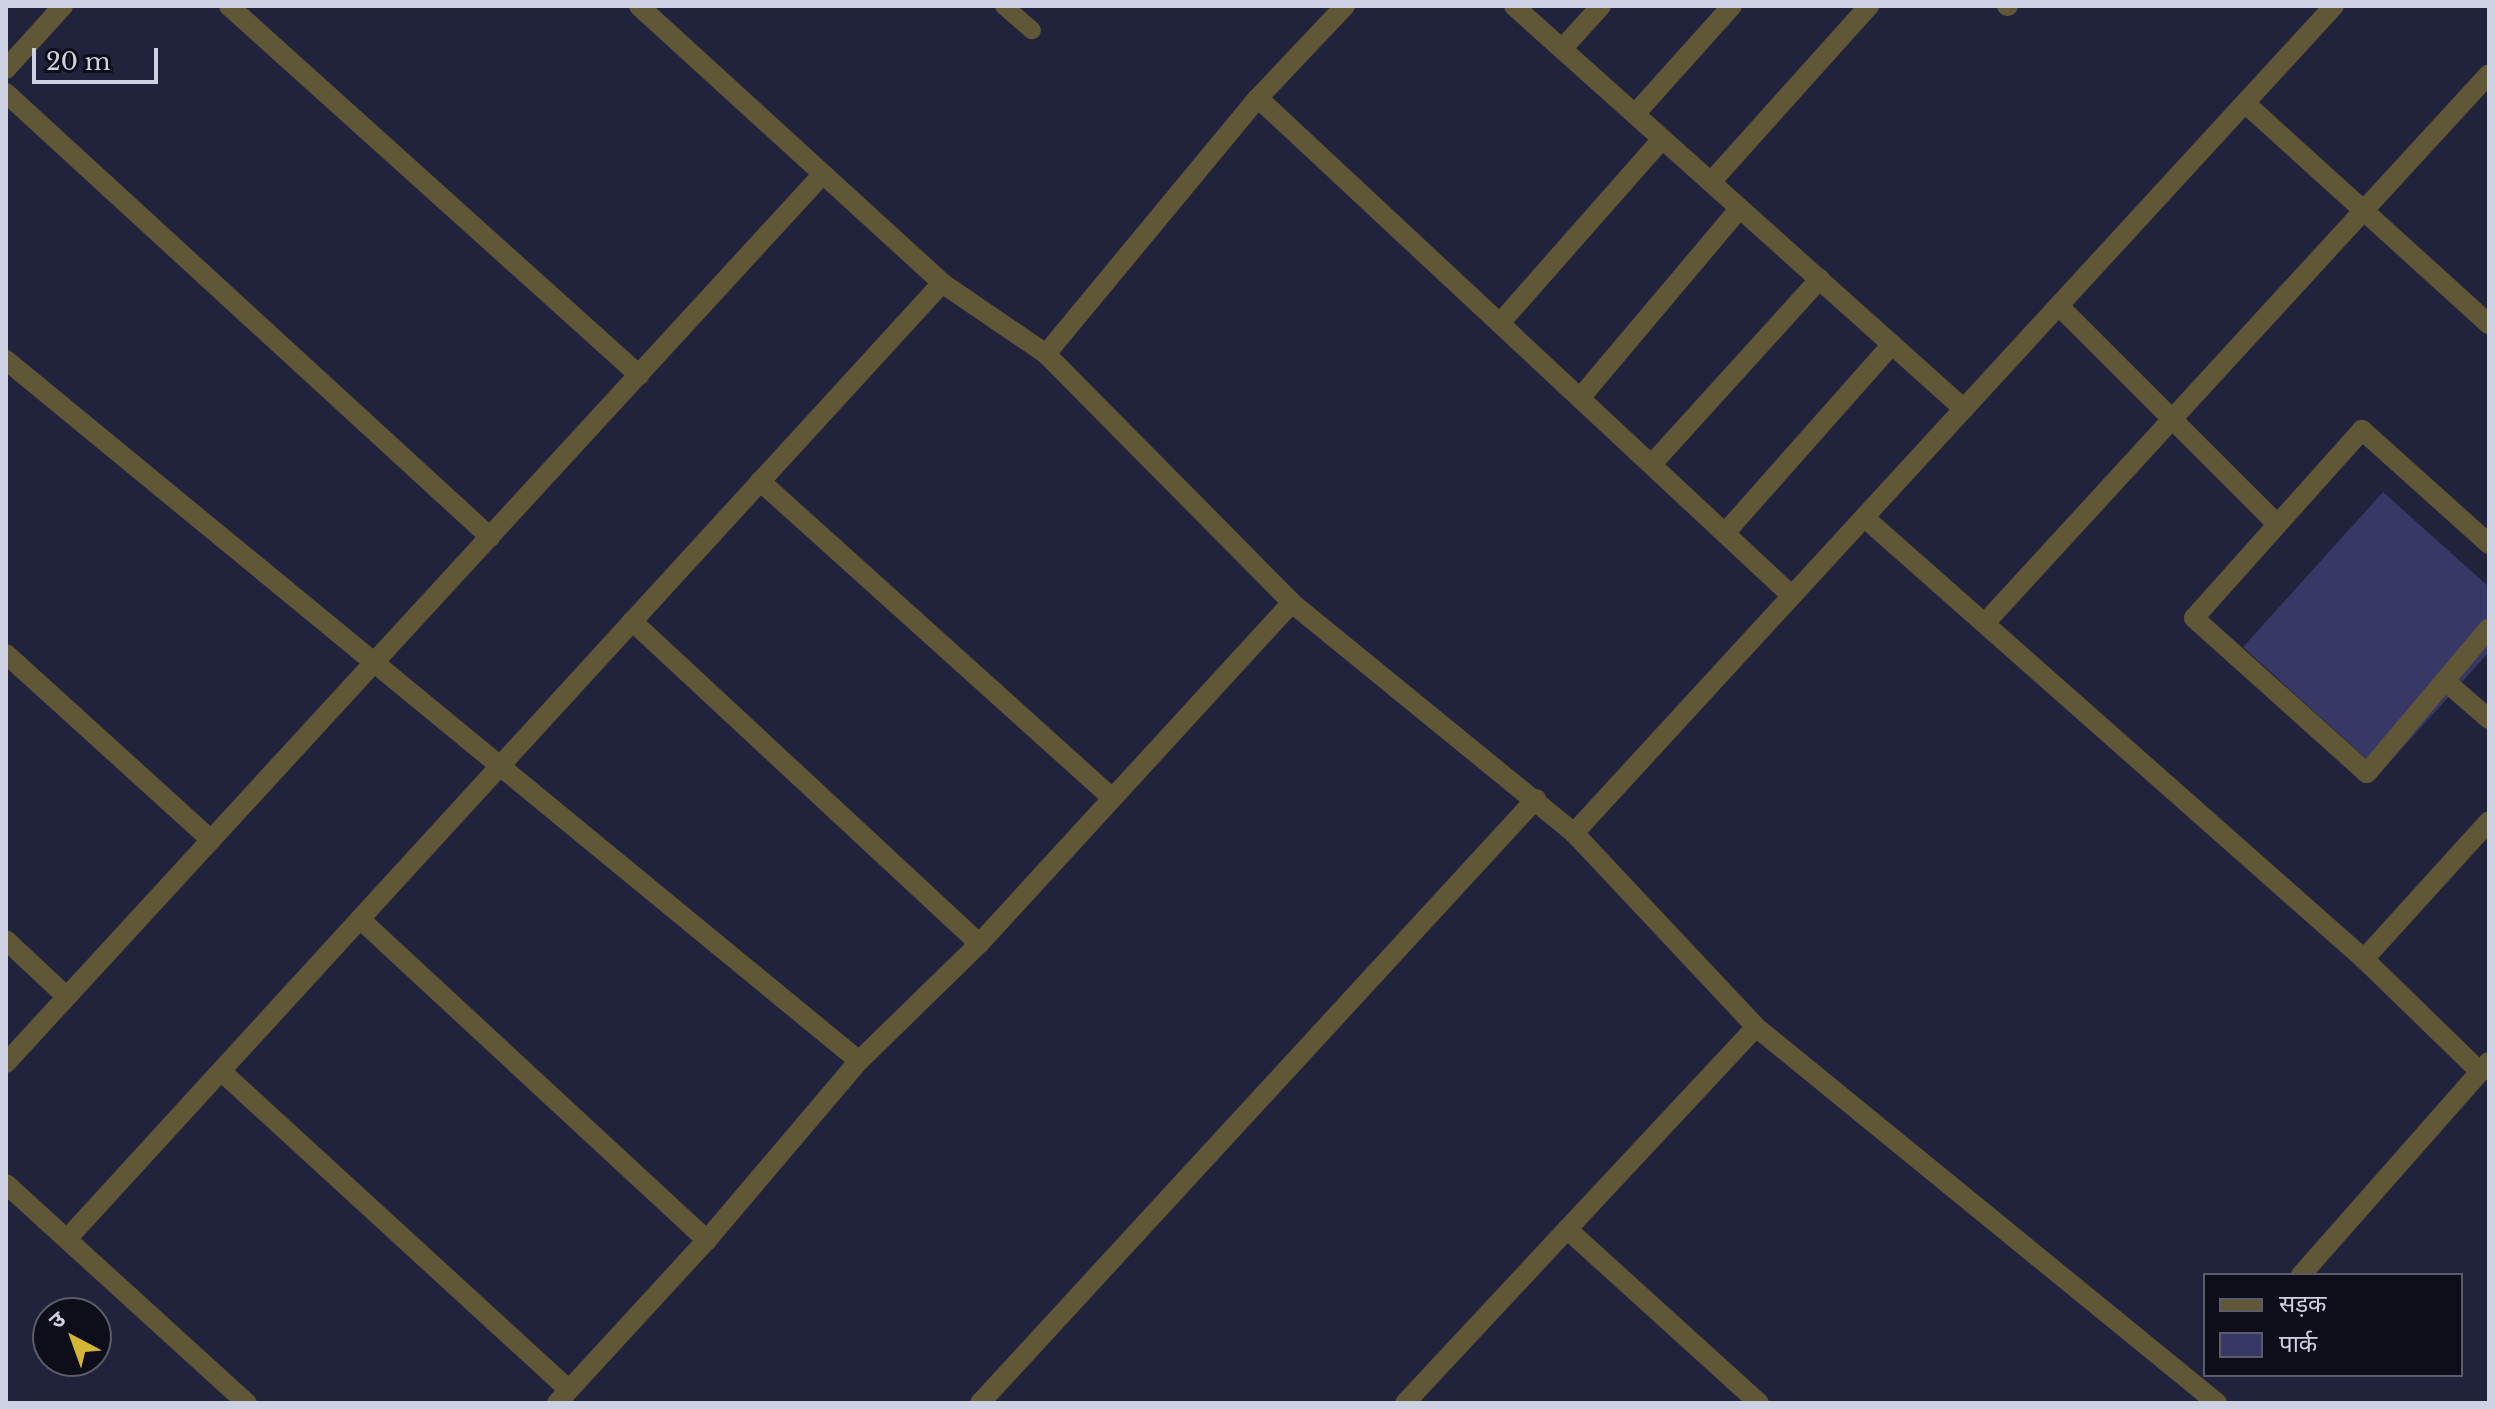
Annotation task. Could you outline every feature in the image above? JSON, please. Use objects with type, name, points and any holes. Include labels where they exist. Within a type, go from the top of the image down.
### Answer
[{"type":"street","points":[[6,69],[63,6]]},
{"type":"street","points":[[229,6],[639,375]]},
{"type":"street","points":[[639,6],[942,283],[1046,354],[1292,603],[1574,833],[1756,1027],[2210,1389]]},
{"type":"street","points":[[1514,6],[1964,409]]},
{"type":"street","points":[[1562,49],[1601,6]]},
{"type":"street","points":[[1635,114],[1732,6]]},
{"type":"street","points":[[1711,182],[1869,6]]},
{"type":"street","points":[[1574,833],[2334,6]]},
{"type":"street","points":[[1046,354],[1258,98],[1342,7]]},
{"type":"street","points":[[1985,623],[2489,74]]},
{"type":"street","points":[[6,93],[490,537]]},
{"type":"street","points":[[1258,98],[1792,596]]},
{"type":"street","points":[[2245,103],[2489,324]]},
{"type":"street","points":[[1500,323],[1662,139]]},
{"type":"street","points":[[6,1063],[823,174]]},
{"type":"street","points":[[1580,398],[1740,208]]},
{"type":"street","points":[[1652,464],[1820,279]]},
{"type":"street","points":[[67,1239],[498,764],[942,283]]},
{"type":"street","points":[[2059,306],[2277,524]]},
{"type":"street","points":[[1725,533],[1892,344]]},
{"type":"street","points":[[6,360],[859,1061]]},
{"type":"street","points":[[2489,544],[2362,430],[2194,618],[2367,773],[2489,628]]},
{"type":"street","points":[[760,481],[1112,798]]},
{"type":"street","points":[[1865,518],[2484,1067],[2303,1273]]},
{"type":"street","points":[[221,1071],[563,1397],[707,1240],[859,1061],[979,944],[1292,603]]},
{"type":"street","points":[[632,621],[979,944]]},
{"type":"street","points":[[6,654],[211,840]]},
{"type":"street","points":[[2445,681],[2489,719]]},
{"type":"street","points":[[980,1403],[1536,799]]},
{"type":"street","points":[[2364,959],[2489,821]]},
{"type":"street","points":[[360,919],[707,1240]]},
{"type":"street","points":[[6,940],[67,997]]},
{"type":"street","points":[[1405,1403],[1756,1027]]},
{"type":"street","points":[[6,1184],[247,1403]]},
{"type":"street","points":[[1567,1229],[1759,1403]]},
{"type":"lane","points":[[1004,6],[1032,30]]},
{"type":"green space","points":[[2383,492],[2489,587],[2489,652],[2381,772],[2243,647]]}]
